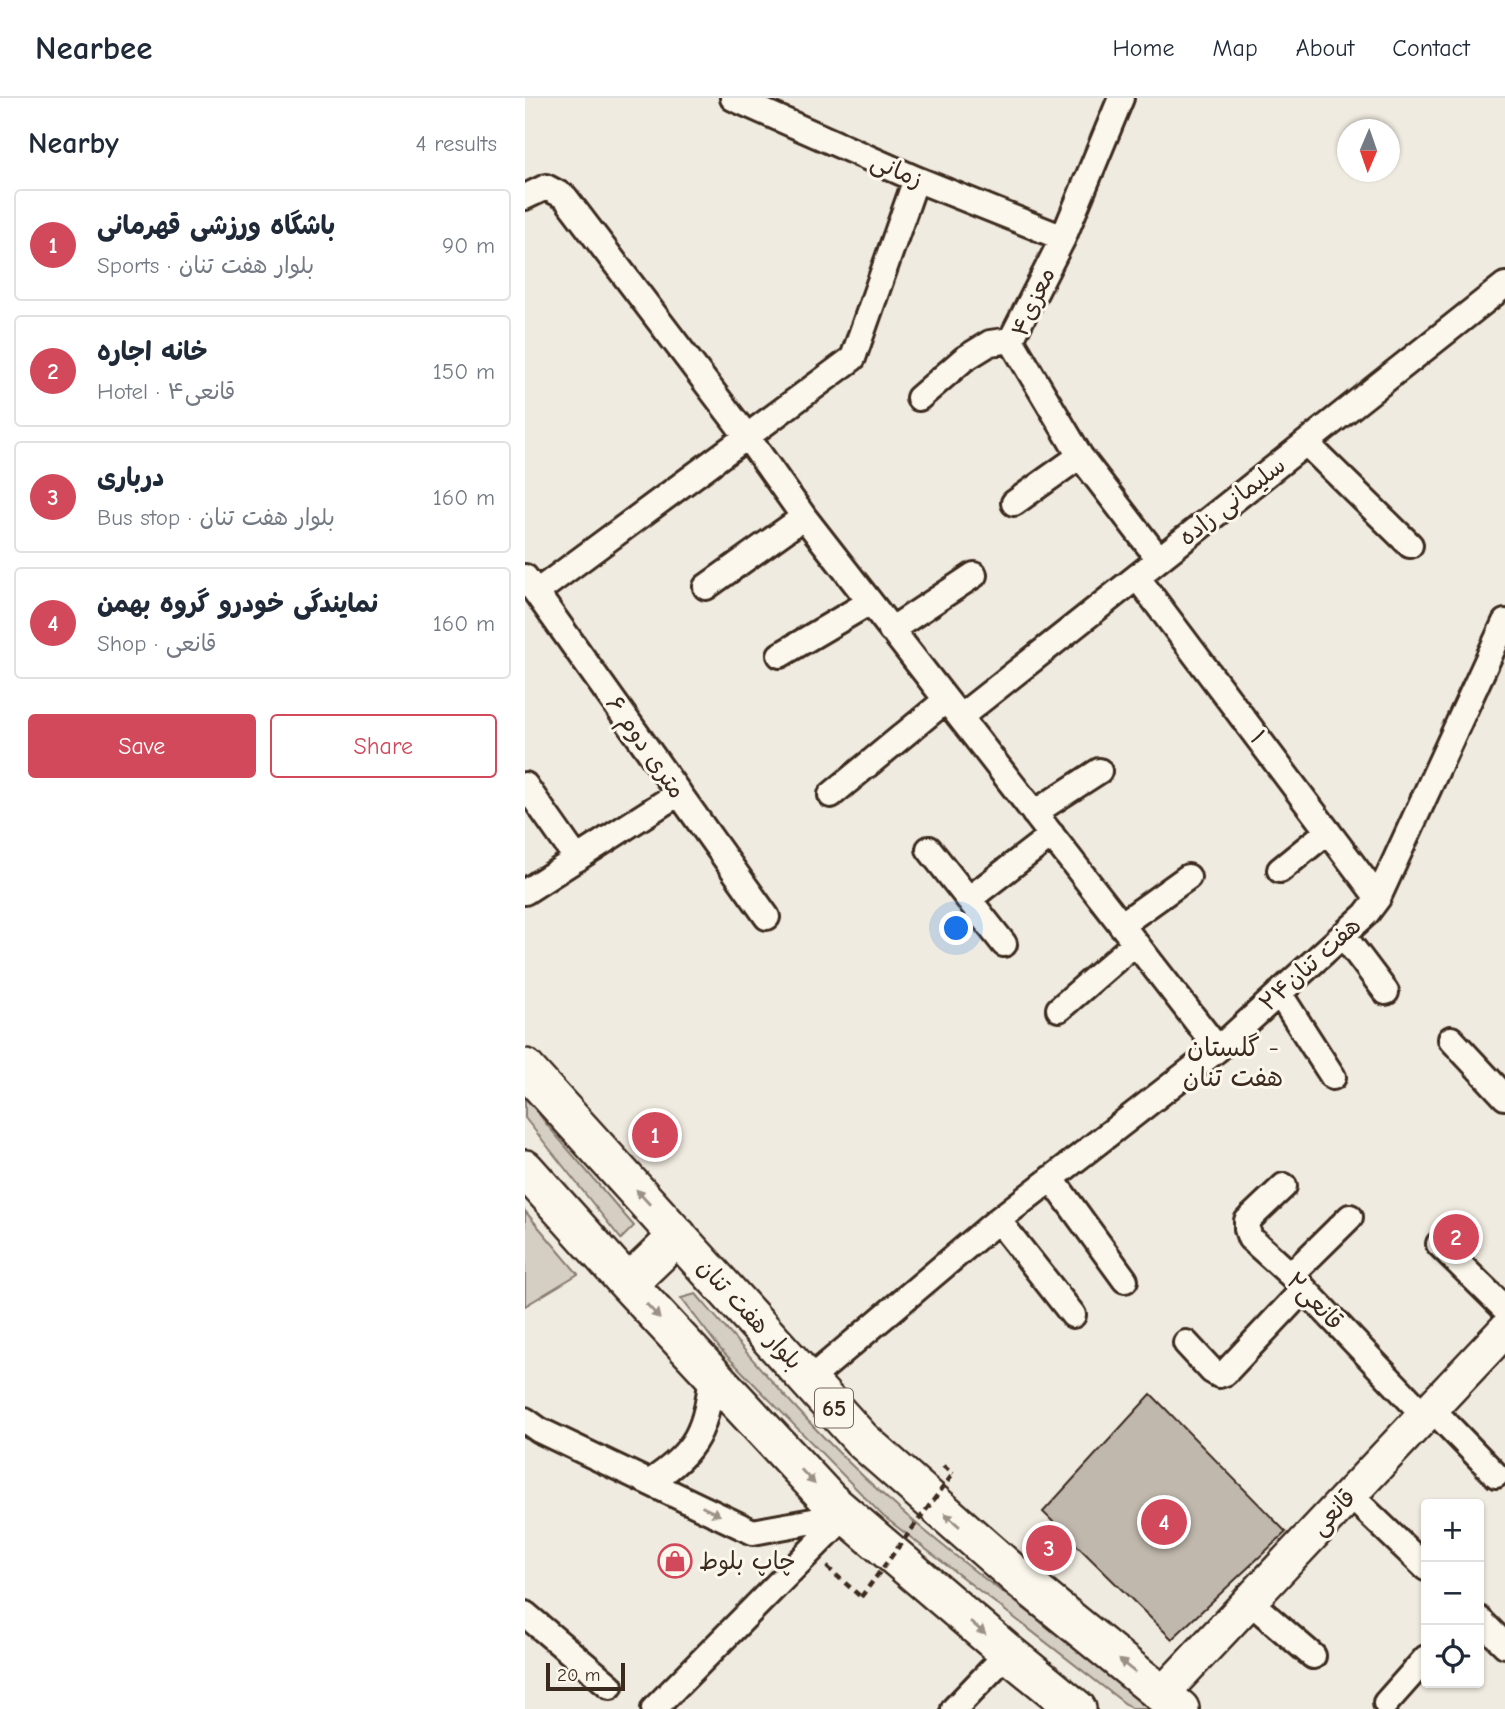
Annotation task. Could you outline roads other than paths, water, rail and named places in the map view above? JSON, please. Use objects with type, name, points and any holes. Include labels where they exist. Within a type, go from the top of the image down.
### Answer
[{"type":"main road","name":"بلوار هفت تنان","points":[[525,1068],[862,1440],[1021,1580],[1171,1702]]},
{"type":"main road","points":[[525,1169],[830,1501],[1077,1709]]},
{"type":"main road","points":[[628,1284],[678,1236]]},
{"type":"street","name":"زمانی","points":[[733,98],[916,179],[1063,238]]},
{"type":"street","name":"۴معزی","points":[[1121,98],[1063,238],[1011,340],[1080,456],[1159,559]]},
{"type":"street","points":[[531,585],[748,438],[853,358],[916,179]]},
{"type":"street","points":[[536,192],[565,197],[748,438],[804,517],[1218,1049]]},
{"type":"street","name":"سلیمانی زاده","points":[[831,795],[1137,577],[1505,285]]},
{"type":"street","points":[[919,398],[964,359],[990,343],[1011,340]]},
{"type":"street","points":[[1306,443],[1410,545]]},
{"type":"street","points":[[1014,503],[1080,456]]},
{"type":"street","points":[[706,587],[804,517]]},
{"type":"street","points":[[891,630],[974,575]]},
{"type":"street","name":"۱","points":[[1137,577],[1378,898]]},
{"type":"street","name":"۶ متری دوم","points":[[531,585],[767,916]]},
{"type":"street","points":[[780,655],[870,602]]},
{"type":"street","name":"هفت تنان۲۴","points":[[809,1380],[998,1220],[1218,1049],[1366,914],[1378,898],[1505,622]]},
{"type":"street","points":[[1034,813],[1098,772]]},
{"type":"street","points":[[525,785],[577,859]]},
{"type":"street","points":[[525,892],[679,793]]},
{"type":"street","points":[[1280,870],[1328,831]]},
{"type":"street","points":[[969,899],[1052,835]]},
{"type":"street","points":[[929,849],[1004,944]]},
{"type":"street","points":[[1059,1009],[1128,934],[1188,877]]},
{"type":"street","points":[[1343,935],[1386,992]]},
{"type":"street","points":[[1279,993],[1333,1077]]},
{"type":"street","points":[[1451,1039],[1505,1097]]},
{"type":"street","points":[[1051,1178],[1125,1280]]},
{"type":"street","name":"۲قانعی","points":[[1284,1186],[1247,1221],[1250,1238],[1496,1475]]},
{"type":"street","points":[[1186,1343],[1212,1371],[1219,1375],[1225,1373],[1350,1217]]},
{"type":"street","points":[[998,1220],[1073,1315]]},
{"type":"street","points":[[1439,1244],[1505,1309]]},
{"type":"street","name":"قانعی","points":[[1171,1702],[1249,1601],[1505,1330]]},
{"type":"street","points":[[650,1482],[676,1465],[695,1443],[708,1410],[712,1374]]},
{"type":"street","points":[[530,1431],[650,1482],[753,1532],[846,1515]]},
{"type":"street","points":[[1350,1494],[1421,1563]]},
{"type":"street","points":[[660,1707],[846,1515]]},
{"type":"street","points":[[1249,1601],[1313,1656]]},
{"type":"street","points":[[525,1614],[610,1686]]},
{"type":"street","points":[[1484,1624],[1505,1645]]},
{"type":"street","points":[[954,1709],[1008,1653]]},
{"type":"street","points":[[1386,1703],[1421,1664]]},
{"type":"place","name":"باشگاه ورزشی قهرمانی","points":[[655,1135]]},
{"type":"place","name":"خانه اجاره","points":[[1456,1237]]},
{"type":"place","name":"نمایندگی خودرو گروه بهمن","points":[[1164,1522]]},
{"type":"place","name":"درباری","points":[[1049,1548]]},
{"type":"place","name":"چاپ بلوط","points":[[675,1561]]},
{"type":"district","name":"گلستان - هفت تنان","points":[[1233,1063]]}]
